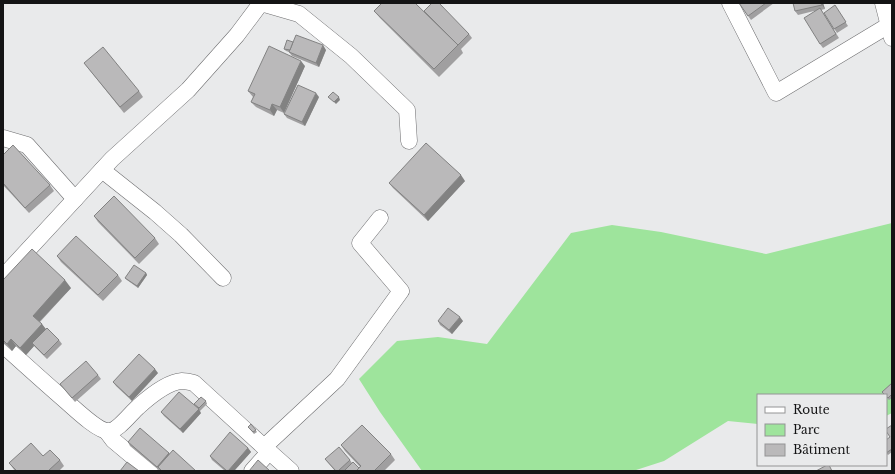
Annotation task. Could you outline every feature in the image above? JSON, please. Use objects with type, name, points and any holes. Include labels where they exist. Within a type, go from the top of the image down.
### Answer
[{"type":"street","points":[[3,277],[112,159],[188,90],[237,35],[261,3],[299,14],[351,56],[407,110],[409,141]]},
{"type":"street","points":[[730,3],[776,93],[890,32],[883,3]]},
{"type":"street","points":[[3,138],[27,145],[75,199]]},
{"type":"street","points":[[102,170],[155,212],[181,235],[223,278]]},
{"type":"street","points":[[252,471],[266,450],[337,379],[401,291],[360,243],[380,218]]},
{"type":"street","points":[[3,345],[25,366],[87,419],[107,432],[113,440],[150,471]]},
{"type":"street","points":[[107,432],[117,428],[138,406],[169,384],[182,381],[194,383],[266,450],[291,471]]},
{"type":"green space","points":[[892,223],[892,413],[887,416],[887,394],[757,394],[757,424],[728,421],[664,461],[633,471],[422,471],[380,412],[359,379],[397,341],[438,337],[487,344],[571,233],[612,225],[661,232],[766,254]]},
{"type":"building","points":[[382,3],[415,3],[458,45],[434,69],[374,11]]},
{"type":"building","points":[[432,3],[439,3],[469,34],[458,45],[424,11]]},
{"type":"building","points":[[739,3],[766,3],[748,16]]},
{"type":"building","points":[[793,3],[821,3],[822,5],[795,11]]},
{"type":"building","points":[[835,5],[846,22],[834,29],[824,13]]},
{"type":"building","points":[[820,8],[836,34],[820,44],[804,18]]},
{"type":"building","points":[[296,35],[323,45],[316,63],[289,52]]},
{"type":"building","points":[[287,40],[293,42],[290,50],[284,49]]},
{"type":"building","points":[[269,46],[301,61],[280,107],[272,104],[270,110],[251,102],[255,94],[248,91]]},
{"type":"building","points":[[103,47],[139,91],[120,107],[84,63]]},
{"type":"building","points":[[298,85],[316,93],[302,122],[284,114]]},
{"type":"building","points":[[333,92],[339,97],[334,102],[328,97]]},
{"type":"building","points":[[426,143],[461,175],[424,215],[389,183]]},
{"type":"building","points":[[13,145],[50,185],[25,208],[3,183],[3,155]]},
{"type":"building","points":[[114,196],[155,238],[135,258],[94,216]]},
{"type":"building","points":[[76,236],[118,275],[98,295],[57,256]]},
{"type":"building","points":[[32,249],[65,280],[33,316],[42,324],[20,348],[11,339],[7,344],[3,340],[3,280]]},
{"type":"building","points":[[134,265],[146,273],[137,286],[125,278]]},
{"type":"building","points":[[448,308],[460,317],[449,330],[438,321]]},
{"type":"building","points":[[47,328],[59,340],[44,355],[32,343]]},
{"type":"building","points":[[139,354],[155,369],[129,397],[113,382]]},
{"type":"building","points":[[86,361],[98,375],[72,398],[60,384]]},
{"type":"building","points":[[892,383],[892,394],[888,398],[887,394],[882,392]]},
{"type":"building","points":[[179,392],[199,409],[180,429],[161,412]]},
{"type":"building","points":[[201,397],[206,401],[199,408],[194,404]]},
{"type":"building","points":[[251,424],[256,430],[253,432],[248,427]]},
{"type":"building","points":[[362,425],[391,454],[374,471],[356,471],[361,466],[341,445]]},
{"type":"building","points":[[892,425],[892,449],[887,452],[887,439],[890,437],[887,432],[887,428]]},
{"type":"building","points":[[140,428],[169,453],[157,467],[128,442]]},
{"type":"building","points":[[230,432],[248,448],[227,471],[210,456]]},
{"type":"building","points":[[31,443],[43,456],[50,450],[60,460],[48,471],[17,471],[9,463]]},
{"type":"building","points":[[339,447],[350,460],[338,471],[336,471],[325,459]]},
{"type":"building","points":[[173,450],[196,471],[162,471],[158,467]]},
{"type":"building","points":[[258,460],[270,471],[249,471]]},
{"type":"building","points":[[127,462],[139,471],[120,471]]},
{"type":"building","points":[[353,462],[359,468],[356,471],[344,471]]},
{"type":"building","points":[[825,466],[830,466],[832,471],[816,471]]}]
